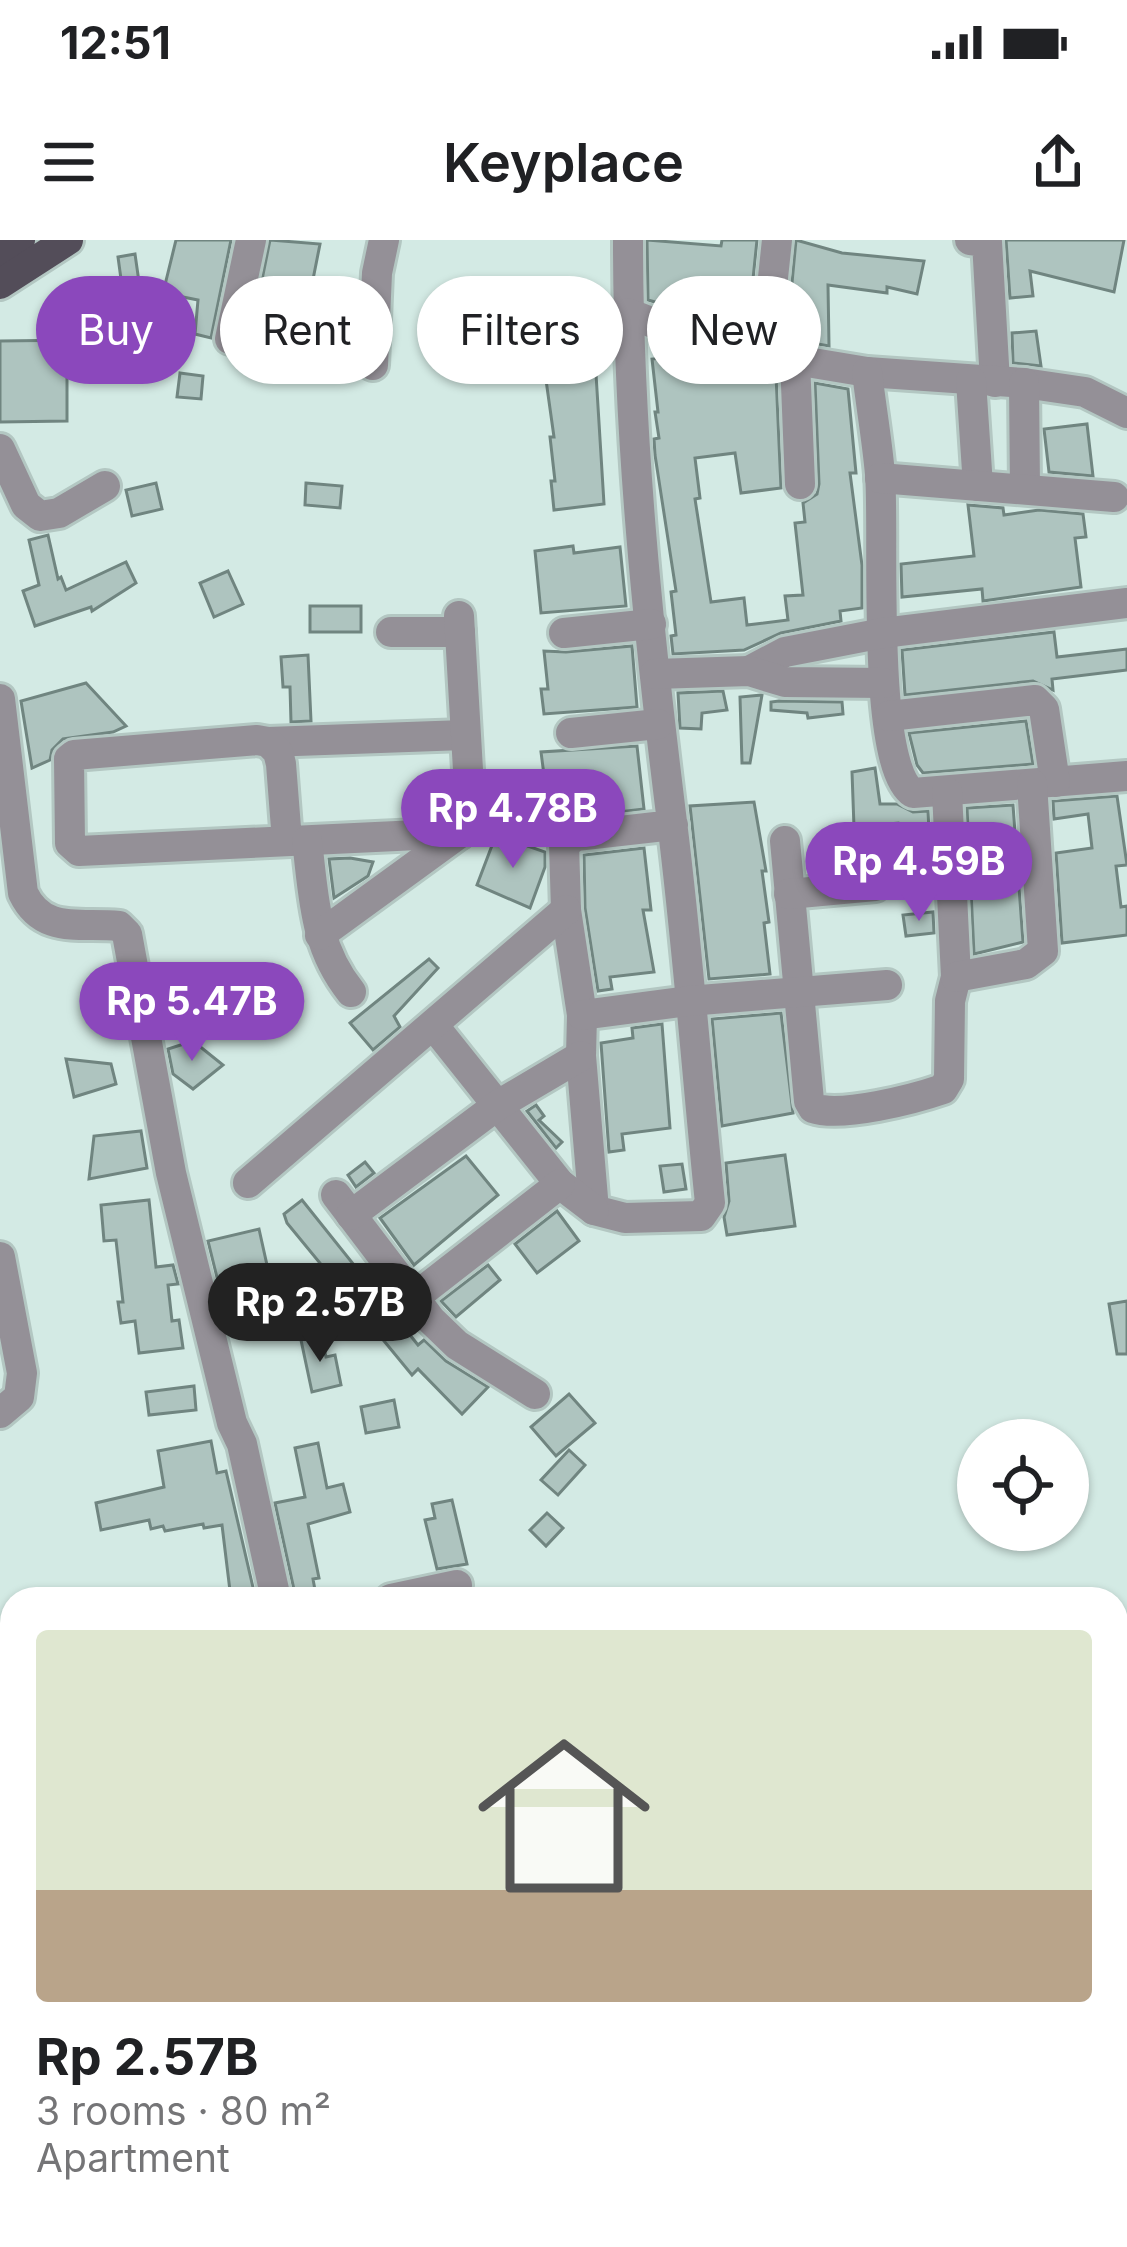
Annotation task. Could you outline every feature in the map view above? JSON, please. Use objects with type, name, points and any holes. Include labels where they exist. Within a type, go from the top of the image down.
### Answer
[{"type":"main road","points":[[0,253],[20,240]]},
{"type":"main road","points":[[0,284],[68,240]]},
{"type":"street","points":[[243,276],[250,240]]},
{"type":"street","points":[[376,276],[384,240]]},
{"type":"street","points":[[434,1026],[560,1184],[594,1210],[625,1219],[700,1216],[708,1211],[673,825],[658,724],[628,313],[628,240]]},
{"type":"street","points":[[777,240],[778,276]]},
{"type":"street","points":[[981,241],[996,382],[1025,489]]},
{"type":"street","points":[[628,313],[647,320]]},
{"type":"street","points":[[821,364],[1085,392],[1127,413]]},
{"type":"street","points":[[867,372],[880,478],[884,683],[900,783],[913,793],[947,792],[1127,776]]},
{"type":"street","points":[[978,486],[996,382]]},
{"type":"street","points":[[784,384],[800,484]]},
{"type":"street","points":[[0,449],[31,513],[59,513],[105,486]]},
{"type":"street","points":[[880,478],[1114,496]]},
{"type":"street","points":[[749,671],[785,652],[883,633],[1127,603]]},
{"type":"street","points":[[320,934],[471,821],[459,624],[391,632]]},
{"type":"street","points":[[564,633],[651,624]]},
{"type":"street","points":[[655,674],[749,671],[785,682],[884,683]]},
{"type":"street","points":[[0,699],[23,893],[38,916],[59,925],[119,926],[127,934],[171,1173],[232,1423],[242,1444],[273,1587]]},
{"type":"street","points":[[889,716],[1041,703],[1043,951],[1026,964],[956,977]]},
{"type":"street","points":[[571,733],[658,724]]},
{"type":"street","points":[[460,833],[79,851],[71,846],[69,831],[68,762],[74,755],[257,740],[464,734]]},
{"type":"street","points":[[268,742],[278,752],[329,965],[351,992]]},
{"type":"street","points":[[785,841],[797,991],[813,1108],[831,1112],[943,1089],[949,1079],[950,1001],[956,977],[947,792]]},
{"type":"street","points":[[594,1210],[582,1015],[566,910],[564,844],[568,838],[673,825]]},
{"type":"street","points":[[17,832],[69,831]]},
{"type":"street","points":[[789,894],[875,886]]},
{"type":"street","points":[[248,1183],[566,910]]},
{"type":"street","points":[[582,1015],[886,985]]},
{"type":"street","points":[[535,1394],[457,1345],[430,1320],[343,1205],[581,1056]]},
{"type":"street","points":[[415,1297],[560,1184]]},
{"type":"street","points":[[0,1257],[22,1373],[19,1397],[0,1413]]},
{"type":"street","points":[[452,1587],[457,1586]]},
{"type":"building","points":[[176,240],[231,240],[211,338],[196,334],[196,276],[167,276]]},
{"type":"building","points":[[270,240],[320,244],[314,276],[263,276]]},
{"type":"building","points":[[647,240],[721,246],[722,240],[757,240],[753,276],[648,276]]},
{"type":"building","points":[[796,240],[842,253],[924,261],[917,294],[887,287],[887,293],[828,285],[829,346],[821,345],[821,276],[793,276]]},
{"type":"building","points":[[1006,240],[1124,240],[1114,292],[1030,271],[1033,296],[1010,298]]},
{"type":"building","points":[[135,254],[138,276],[121,276],[118,257]]},
{"type":"building","points":[[1036,331],[1041,366],[1013,363],[1012,333]]},
{"type":"building","points":[[0,341],[36,341],[36,384],[67,384],[67,421],[0,422]]},
{"type":"building","points":[[196,375],[203,376],[201,399],[177,397],[179,384],[196,384]]},
{"type":"building","points":[[547,384],[597,384],[604,504],[554,510],[550,437],[554,437]]},
{"type":"building","points":[[655,384],[776,384],[781,488],[741,493],[735,453],[695,458],[700,498],[695,499],[711,602],[744,598],[747,625],[788,620],[785,596],[803,595],[795,523],[805,522],[803,503],[817,494],[819,484],[815,384],[848,389],[862,608],[840,611],[841,621],[781,633],[744,650],[673,654],[671,636],[676,635],[671,592],[676,591],[655,455]]},
{"type":"building","points":[[1087,424],[1093,476],[1049,472],[1044,429]]},
{"type":"building","points":[[156,483],[162,509],[132,516],[126,490]]},
{"type":"building","points":[[306,483],[342,486],[340,508],[305,505]]},
{"type":"building","points":[[968,505],[1003,508],[1004,515],[1039,510],[1083,514],[1086,537],[1075,538],[1081,587],[983,601],[982,589],[902,597],[901,564],[974,556]]},
{"type":"building","points":[[48,535],[58,579],[61,577],[66,590],[126,562],[136,583],[92,611],[91,607],[35,626],[23,591],[39,585],[29,540]]},
{"type":"building","points":[[573,546],[574,553],[620,547],[626,606],[541,613],[535,551]]},
{"type":"building","points":[[228,571],[243,604],[214,617],[200,583]]},
{"type":"building","points":[[310,606],[361,606],[361,632],[310,632]]},
{"type":"building","points":[[1054,632],[1057,657],[1127,649],[1127,670],[1052,679],[1053,690],[1033,681],[905,695],[902,650]]},
{"type":"building","points":[[632,646],[637,707],[544,714],[541,689],[548,689],[544,651]]},
{"type":"building","points":[[308,655],[311,721],[291,722],[290,687],[283,687],[281,657]]},
{"type":"building","points":[[86,683],[126,726],[63,739],[50,760],[32,768],[21,701]]},
{"type":"building","points":[[723,691],[727,710],[702,713],[701,729],[680,728],[678,693]]},
{"type":"building","points":[[762,695],[750,763],[742,763],[740,697]]},
{"type":"building","points":[[771,702],[842,702],[843,714],[808,718],[807,713],[771,710]]},
{"type":"building","points":[[1026,721],[1033,764],[923,773],[909,733]]},
{"type":"building","points":[[637,746],[644,809],[610,813],[609,807],[533,817],[530,800],[547,798],[541,752]]},
{"type":"building","points":[[875,768],[880,804],[928,811],[931,871],[905,874],[898,823],[854,827],[852,772]]},
{"type":"building","points":[[1117,796],[1127,865],[1116,866],[1121,907],[1127,906],[1127,935],[1062,943],[1056,853],[1092,848],[1088,814],[1054,819],[1053,801]]},
{"type":"building","points":[[754,802],[766,871],[762,871],[769,922],[764,923],[770,974],[709,979],[690,806]]},
{"type":"building","points":[[1013,805],[1023,942],[974,954],[967,808]]},
{"type":"building","points":[[496,835],[545,852],[545,867],[530,908],[477,885]]},
{"type":"building","points":[[644,848],[651,910],[643,910],[654,972],[610,977],[612,989],[598,991],[585,908],[584,855]]},
{"type":"building","points":[[329,859],[373,862],[368,876],[334,898]]},
{"type":"building","points":[[933,912],[934,933],[906,936],[903,915]]},
{"type":"building","points":[[429,959],[438,968],[394,1016],[400,1027],[373,1050],[350,1023]]},
{"type":"building","points":[[781,1013],[793,1113],[722,1126],[712,1019]]},
{"type":"building","points":[[662,1024],[670,1128],[622,1134],[624,1150],[609,1152],[601,1043],[633,1038],[632,1028]]},
{"type":"building","points":[[193,1041],[223,1065],[193,1089],[173,1074],[168,1049]]},
{"type":"building","points":[[66,1059],[111,1064],[116,1084],[74,1097]]},
{"type":"building","points":[[536,1105],[544,1116],[539,1120],[562,1142],[556,1148],[527,1111]]},
{"type":"building","points":[[141,1131],[147,1168],[89,1179],[94,1136]]},
{"type":"building","points":[[785,1155],[795,1226],[727,1235],[726,1163]]},
{"type":"building","points":[[466,1156],[498,1195],[414,1265],[380,1218]]},
{"type":"building","points":[[365,1162],[374,1173],[356,1187],[348,1175]]},
{"type":"building","points":[[682,1164],[686,1189],[664,1192],[660,1166]]},
{"type":"building","points":[[149,1200],[156,1267],[173,1265],[178,1284],[168,1285],[172,1321],[179,1320],[183,1348],[139,1353],[135,1321],[121,1323],[116,1240],[104,1241],[101,1205]]},
{"type":"building","points":[[302,1200],[418,1345],[424,1340],[446,1361],[488,1387],[462,1414],[418,1369],[412,1375],[287,1223],[284,1214]]},
{"type":"building","points":[[557,1211],[579,1241],[537,1273],[515,1244]]},
{"type":"building","points":[[259,1229],[273,1292],[285,1289],[291,1316],[230,1330],[208,1241]]},
{"type":"building","points":[[488,1265],[500,1280],[456,1317],[441,1301]]},
{"type":"building","points":[[1127,1301],[1127,1354],[1117,1354],[1109,1304]]},
{"type":"building","points":[[321,1335],[326,1357],[335,1355],[341,1385],[312,1392],[301,1340]]},
{"type":"building","points":[[194,1386],[196,1410],[149,1415],[146,1392]]},
{"type":"building","points":[[569,1394],[595,1423],[556,1456],[531,1427]]},
{"type":"building","points":[[394,1400],[399,1427],[366,1433],[361,1407]]},
{"type":"building","points":[[211,1441],[217,1473],[226,1471],[253,1587],[230,1587],[222,1525],[165,1531],[163,1526],[151,1529],[149,1520],[101,1530],[96,1503],[164,1487],[158,1451]]},
{"type":"building","points":[[318,1443],[327,1488],[343,1484],[350,1512],[308,1524],[319,1578],[313,1579],[314,1587],[293,1587],[275,1503],[305,1497],[295,1448]]},
{"type":"building","points":[[569,1450],[585,1465],[558,1495],[541,1480]]},
{"type":"building","points":[[452,1500],[467,1564],[437,1569],[425,1520],[435,1518],[432,1504]]},
{"type":"building","points":[[547,1513],[563,1528],[546,1546],[530,1530]]}]
